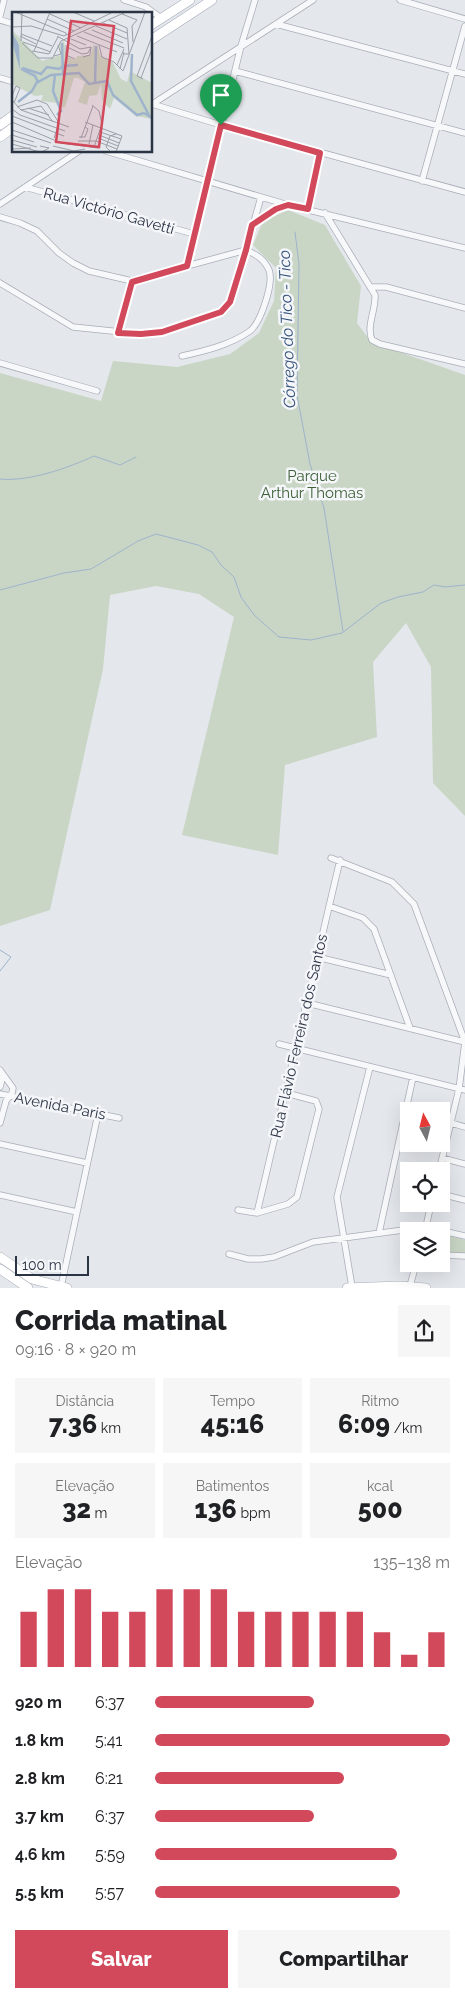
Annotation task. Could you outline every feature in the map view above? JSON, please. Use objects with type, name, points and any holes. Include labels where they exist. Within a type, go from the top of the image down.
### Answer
[{"type":"main road","points":[[152,24],[190,0]]},
{"type":"main road","points":[[152,39],[212,0]]},
{"type":"main road","points":[[0,125],[12,116]]},
{"type":"main road","points":[[0,137],[12,128]]},
{"type":"main road","points":[[0,1257],[32,1279],[63,1288]]},
{"type":"main road","points":[[0,1269],[28,1288]]},
{"type":"main road","points":[[350,1288],[426,1288]]},
{"type":"street","points":[[0,16],[4,0]]},
{"type":"street","points":[[124,0],[146,6],[161,18]]},
{"type":"street","points":[[187,266],[241,46],[255,0]]},
{"type":"street","points":[[152,103],[313,0]]},
{"type":"street","points":[[400,0],[465,19]]},
{"type":"street","points":[[276,24],[465,74]]},
{"type":"street","points":[[422,180],[465,26]]},
{"type":"street","points":[[235,71],[465,133]]},
{"type":"street","points":[[152,104],[320,153],[465,192]]},
{"type":"street","points":[[0,204],[78,152]]},
{"type":"street","points":[[109,152],[288,205],[465,248]]},
{"type":"street","points":[[308,209],[320,153]]},
{"type":"street","name":"Rua Victório Gavetti","points":[[25,187],[194,234]]},
{"type":"street","points":[[0,283],[72,327],[118,333],[141,334],[162,332],[221,312],[230,302],[261,197]]},
{"type":"street","points":[[252,225],[276,209],[288,205]]},
{"type":"street","points":[[325,213],[375,298],[370,332],[372,340],[380,344],[465,364]]},
{"type":"street","points":[[0,217],[37,231],[59,253],[89,271],[132,282],[246,250],[260,257],[270,272],[267,302],[251,330],[227,344],[182,356]]},
{"type":"street","points":[[118,333],[132,282]]},
{"type":"street","points":[[370,287],[386,287],[465,308]]},
{"type":"street","points":[[0,363],[1,365],[97,391]]},
{"type":"street","points":[[331,858],[392,882],[414,904],[464,1042],[462,1089],[441,1162]]},
{"type":"street","name":"Rua Flávio Ferreira dos Santos","points":[[257,1213],[340,860]]},
{"type":"street","points":[[329,906],[363,918],[374,929],[410,1028]]},
{"type":"street","points":[[317,957],[391,975]]},
{"type":"street","points":[[307,1004],[464,1042]]},
{"type":"street","points":[[279,1044],[462,1089]]},
{"type":"street","points":[[350,1288],[337,1197],[370,1067]]},
{"type":"street","points":[[0,1087],[2,1072]]},
{"type":"street","points":[[0,1123],[13,1088],[2,1072]]},
{"type":"street","points":[[379,1233],[413,1077]]},
{"type":"street","points":[[238,1210],[257,1213],[288,1204],[297,1197],[319,1108],[316,1101],[286,1093]]},
{"type":"street","name":"Avenida Paris","points":[[0,1094],[119,1118]]},
{"type":"street","points":[[63,1288],[98,1114]]},
{"type":"street","points":[[451,1124],[465,1127]]},
{"type":"street","points":[[0,1144],[87,1163]]},
{"type":"street","points":[[442,1158],[465,1164]]},
{"type":"street","points":[[0,1195],[77,1212]]},
{"type":"street","points":[[450,1196],[465,1200]]},
{"type":"street","points":[[229,1254],[248,1259],[261,1259],[274,1257],[313,1242],[400,1231]]},
{"type":"street","points":[[450,1233],[465,1236]]},
{"type":"street","points":[[450,1255],[465,1256]]},
{"type":"street","points":[[410,1287],[414,1272]]},
{"type":"green space","name":"Parque Arthur Thomas","points":[[288,210],[325,225],[361,286],[357,323],[371,342],[465,375],[465,816],[433,783],[431,667],[406,623],[373,662],[377,737],[285,765],[278,855],[182,835],[234,617],[199,594],[156,586],[110,595],[103,669],[50,910],[0,926],[0,373],[101,401],[113,361],[177,367],[230,354],[259,333],[274,301],[276,268],[253,245],[263,221]]},
{"type":"green space","points":[[450,1236],[465,1240],[465,1254],[450,1253]]},
{"type":"waterway","name":"Córrego do Tico - Tico","points":[[295,232],[299,264],[297,395],[310,464],[324,508],[343,631]]},
{"type":"waterway","points":[[0,479],[36,476],[94,456],[120,465],[136,457]]},
{"type":"waterway","points":[[0,590],[64,573],[91,569],[138,541],[156,534],[198,545],[212,552],[221,565],[234,577],[241,597],[254,615],[279,637],[311,640],[342,633],[381,603],[423,592],[434,585],[445,587],[465,585]]},
{"type":"waterway","points":[[0,950],[11,957],[0,971]]},
{"type":"route","points":[[221,125],[320,153],[308,209],[288,205],[281,207],[252,225],[230,302],[221,312],[162,332],[141,334],[118,333],[132,282],[187,266],[221,125]]}]
